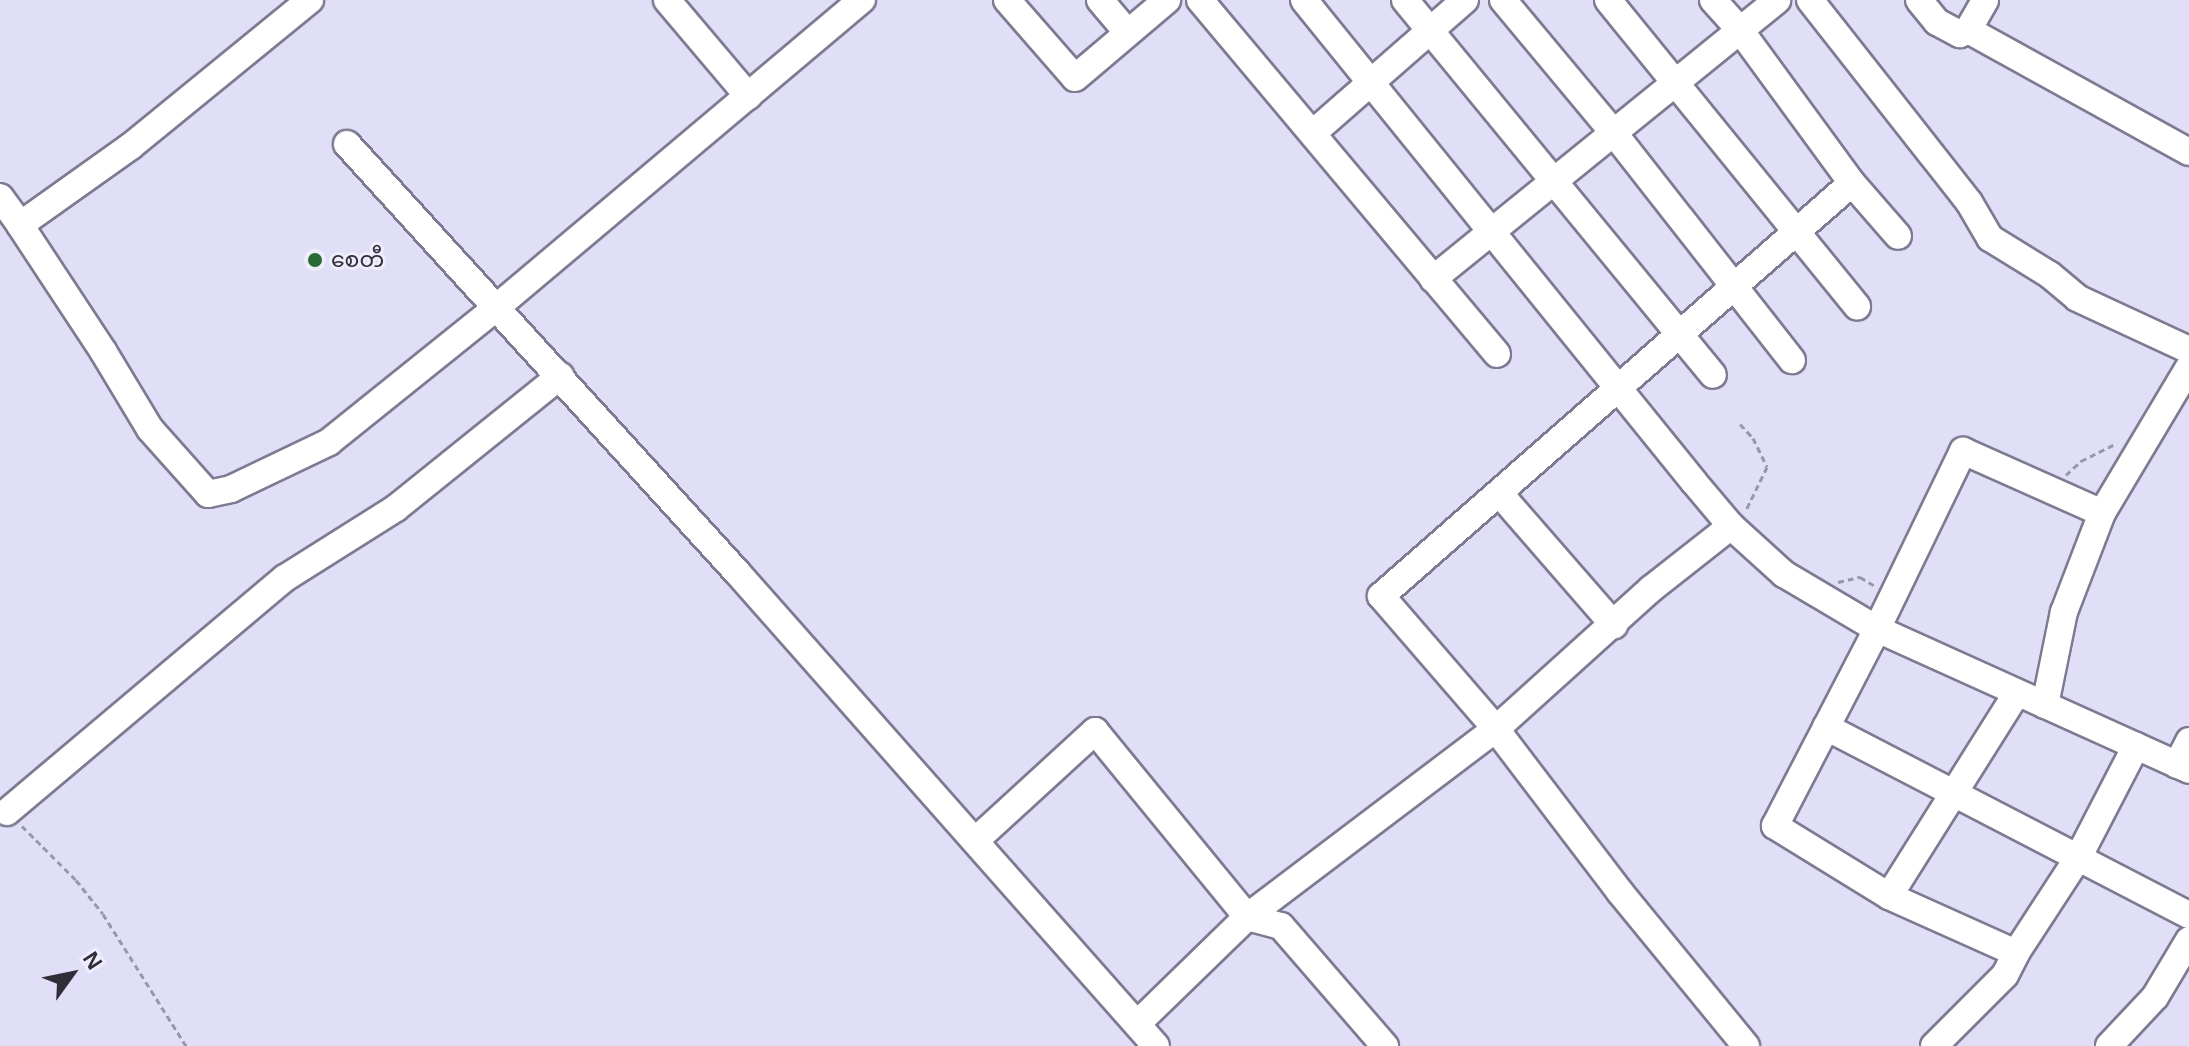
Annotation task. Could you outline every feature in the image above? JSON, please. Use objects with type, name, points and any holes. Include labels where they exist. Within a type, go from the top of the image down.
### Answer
[{"type":"street","points":[[20,225],[131,146],[310,0]]},
{"type":"street","points":[[667,0],[748,96]]},
{"type":"street","points":[[0,197],[103,351],[150,429],[208,494],[231,489],[329,442],[497,307],[862,0]]},
{"type":"street","points":[[1007,0],[1075,78],[1167,0]]},
{"type":"street","points":[[1100,0],[1128,33]]},
{"type":"street","points":[[1200,0],[1497,354]]},
{"type":"street","points":[[1304,0],[1735,530],[1784,574],[1877,629],[2136,746],[2185,759]]},
{"type":"street","points":[[1405,0],[1713,375]]},
{"type":"street","points":[[1313,133],[1465,0]]},
{"type":"street","points":[[1503,0],[1613,132],[1792,360]]},
{"type":"street","points":[[1608,0],[1857,306]]},
{"type":"street","points":[[1713,0],[1740,30],[1852,183],[1898,236]]},
{"type":"street","points":[[1433,279],[1490,229],[1777,0]]},
{"type":"street","points":[[1810,0],[1969,202],[1990,238],[2050,275],[2077,298],[2189,350]]},
{"type":"street","points":[[1919,0],[1948,30],[1960,34],[1968,30],[1985,0]]},
{"type":"street","points":[[1968,30],[2189,152]]},
{"type":"street","points":[[347,144],[560,376],[1156,1046]]},
{"type":"street","points":[[1746,1046],[1620,892],[1496,729],[1381,596],[1500,494],[1678,332],[1852,183]]},
{"type":"street","points":[[2045,705],[2064,612],[2102,513],[2189,367]]},
{"type":"street","points":[[7,812],[285,578],[396,508],[560,376]]},
{"type":"street","points":[[2016,953],[1889,896],[1775,826],[1877,629],[1963,451],[2102,513]]},
{"type":"street","points":[[1500,494],[1614,625]]},
{"type":"street","points":[[1137,1024],[1247,917],[1496,729],[1651,589],[1735,530]]},
{"type":"street","points":[[1889,896],[2017,693]]},
{"type":"street","points":[[1826,727],[2189,915]]},
{"type":"street","points":[[975,841],[1095,731],[1247,917],[1281,926],[1385,1046]]},
{"type":"street","points":[[1934,1046],[1988,996],[2005,975],[2078,858],[2136,746]]},
{"type":"street","points":[[2109,1046],[2155,997],[2189,940]]},
{"type":"path","points":[[1735,530],[1767,467],[1753,438],[1740,424]]},
{"type":"path","points":[[2056,492],[2059,483],[2081,461],[2153,427]]},
{"type":"path","points":[[1818,594],[1838,583],[1860,577],[1893,596]]},
{"type":"path","points":[[7,812],[76,880],[103,914],[186,1046]]},
{"type":"place","name":"စေတီ","points":[[315,260]]}]
